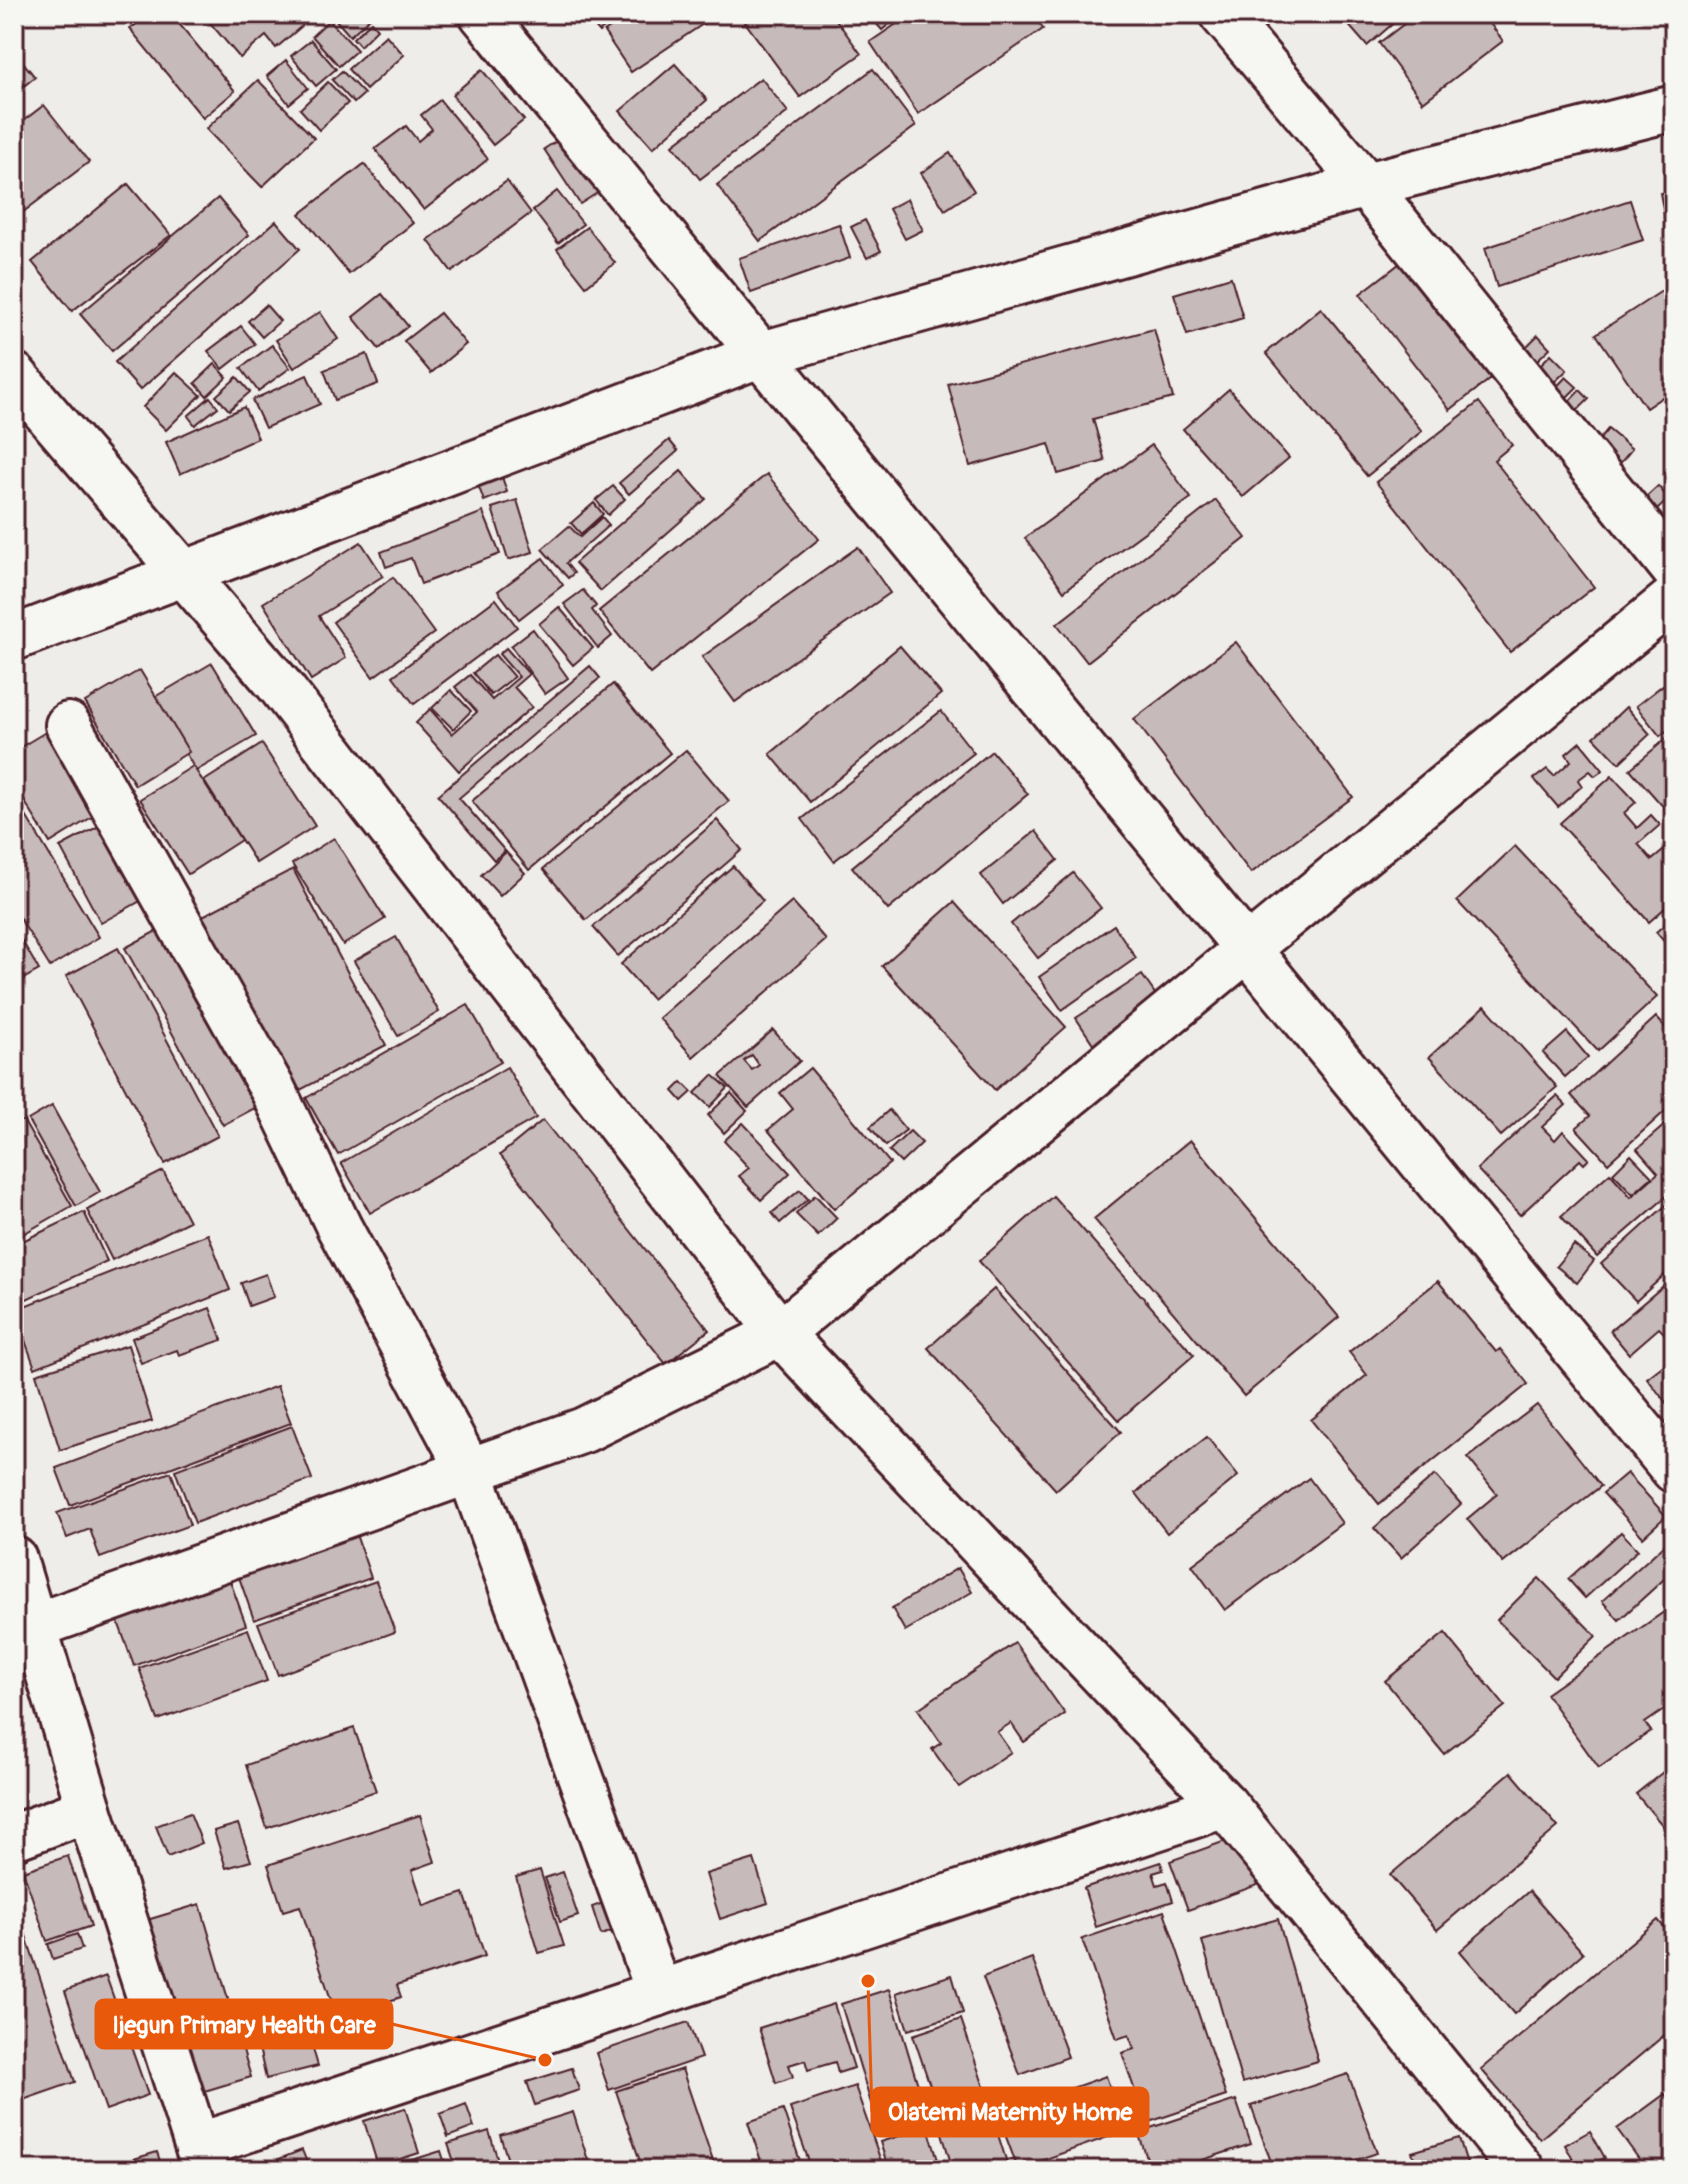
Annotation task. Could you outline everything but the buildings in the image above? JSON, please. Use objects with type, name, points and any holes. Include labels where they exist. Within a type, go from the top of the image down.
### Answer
[{"type":"street","points":[[482,14],[1674,1470]]},
{"type":"street","points":[[1222,14],[1366,185],[1674,569]]},
{"type":"street","points":[[14,638],[762,354],[1366,185],[1674,108]]},
{"type":"street","points":[[14,375],[280,686],[780,1333],[1225,1805],[1522,2170]]},
{"type":"street","points":[[35,1626],[310,1525],[584,1430],[780,1333],[1674,598]]},
{"type":"street","points":[[68,725],[274,1092],[339,1227],[470,1472],[659,1993]]},
{"type":"street","points":[[14,1559],[89,1809],[202,2158],[659,1993],[1225,1805]]},
{"type":"street","points":[[14,1837],[89,1809]]},
{"type":"place","name":"Olatemi Maternity Home","points":[[868,1981]]},
{"type":"place","name":"Ijegun Primary Health Care","points":[[545,2060]]}]
